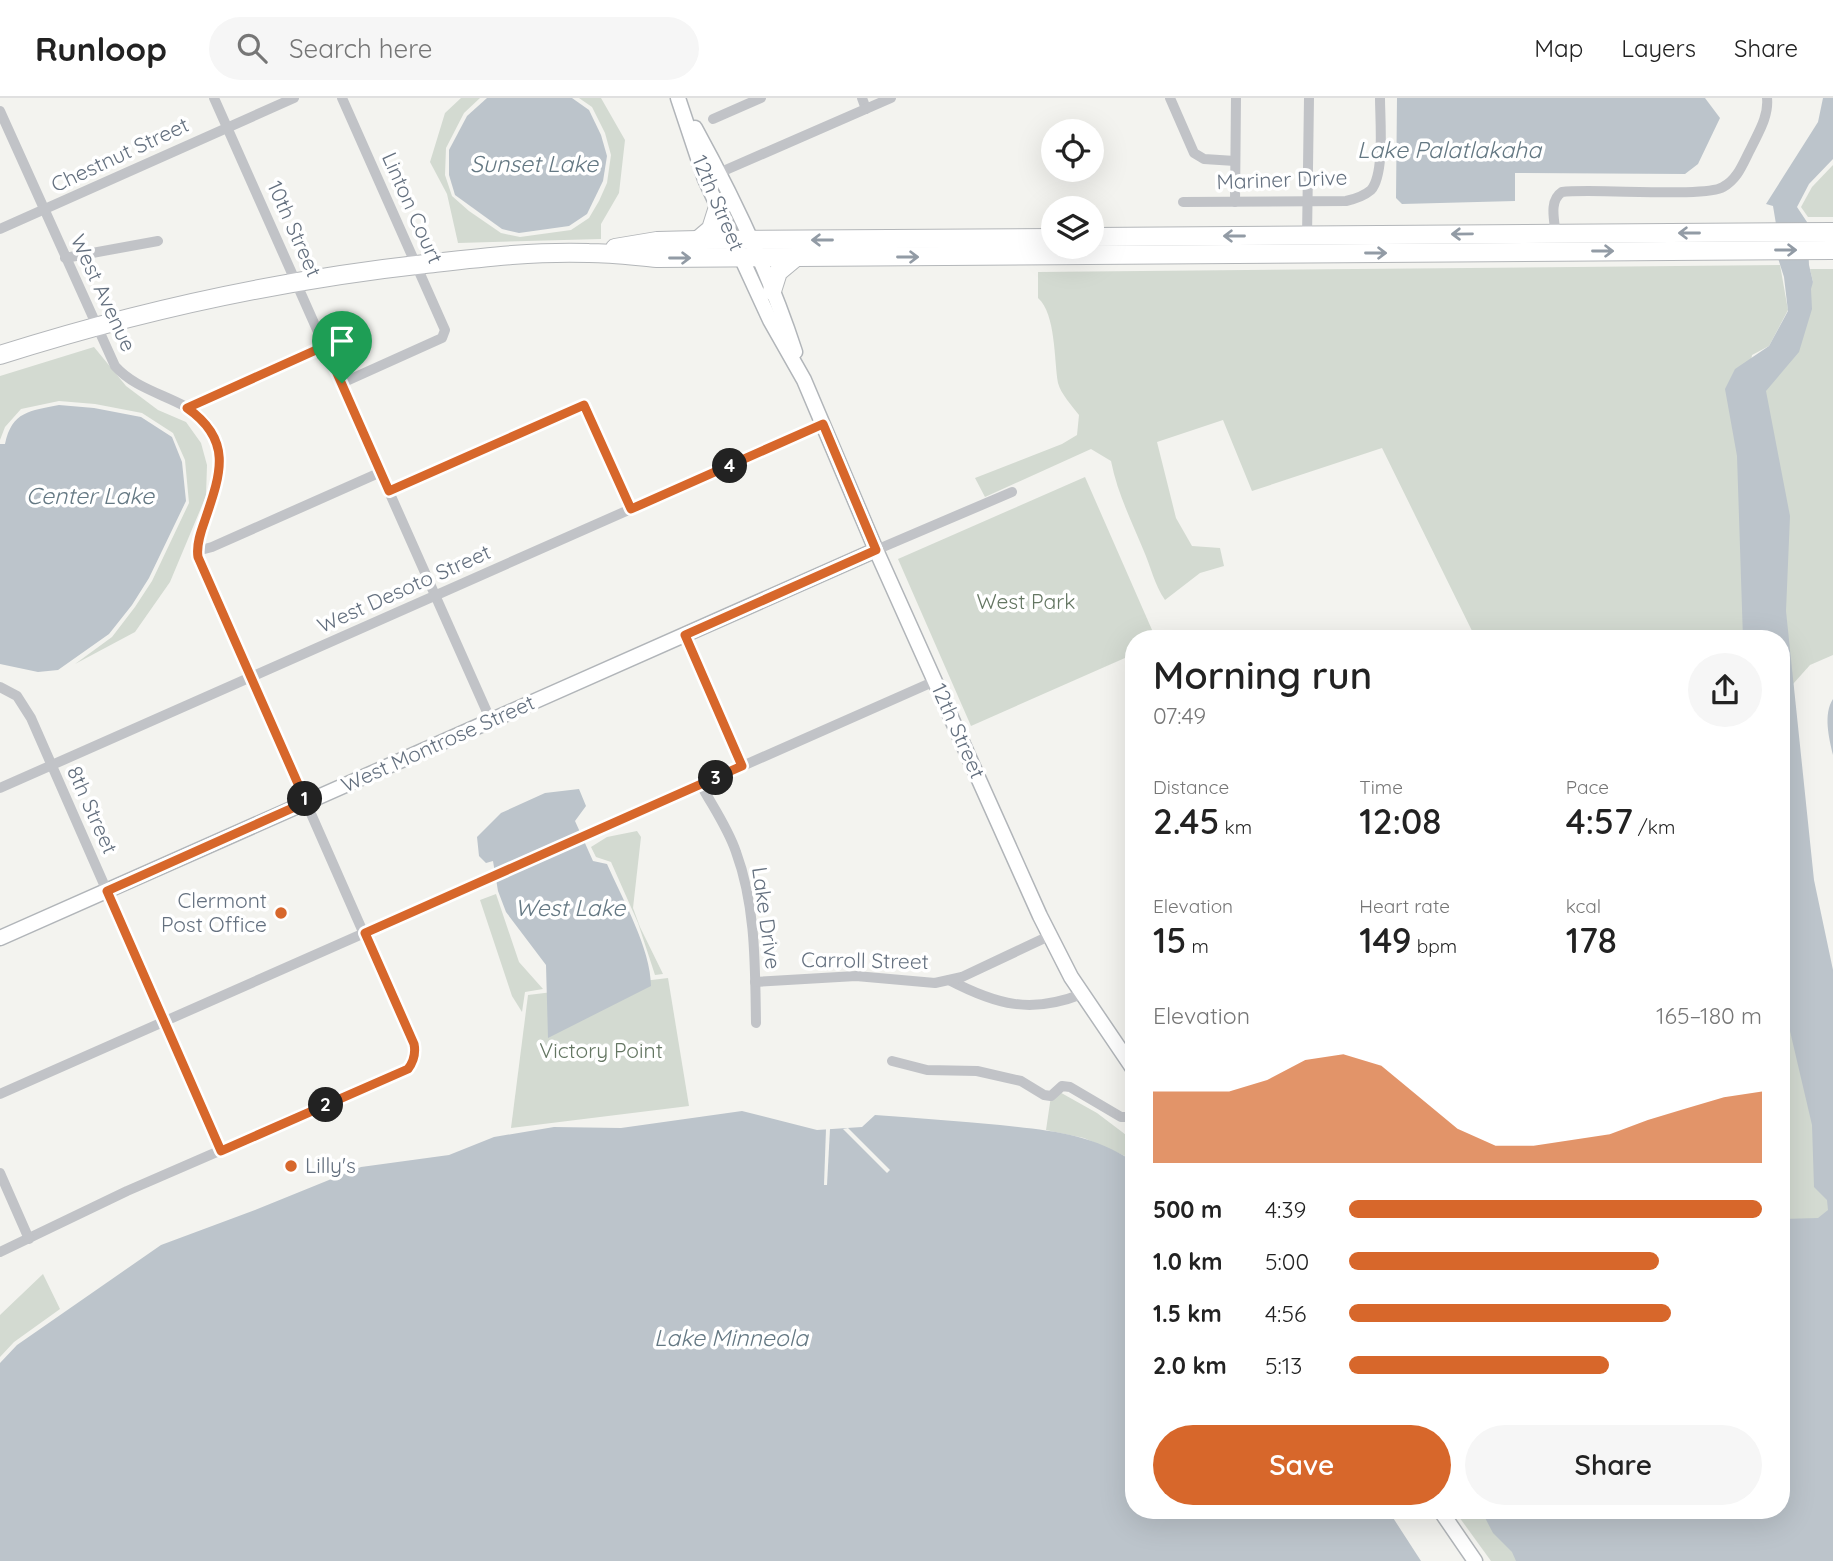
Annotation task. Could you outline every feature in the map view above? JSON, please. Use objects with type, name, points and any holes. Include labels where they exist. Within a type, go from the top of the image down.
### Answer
[{"type":"highway","points":[[698,240],[711,229],[718,207]]},
{"type":"highway","points":[[1104,237],[1307,245]]},
{"type":"highway","points":[[588,253],[657,241],[1041,238]]},
{"type":"highway","points":[[0,355],[195,302],[297,282],[503,256],[588,253],[657,258],[749,258],[1307,245],[1824,241]]},
{"type":"highway","points":[[772,291],[778,272],[796,257]]},
{"type":"main road","name":"12th Street","points":[[678,98],[720,173],[741,240],[1049,936],[1082,994],[1125,1057]]},
{"type":"main road","name":"12th Street","points":[[678,98],[705,179],[718,207],[741,240]]},
{"type":"main road","name":"12th Street","points":[[749,258],[772,291],[776,318]]},
{"type":"main road","name":"West Montrose Street","points":[[0,938],[876,550]]},
{"type":"main road","points":[[1446,1519],[1475,1561]]},
{"type":"street","name":"10th Street","points":[[215,98],[491,720]]},
{"type":"street","name":"Chestnut Street","points":[[0,229],[294,98]]},
{"type":"street","name":"Linton Court","points":[[342,98],[444,330],[442,338],[342,383]]},
{"type":"street","points":[[713,120],[761,98]]},
{"type":"street","points":[[862,98],[866,109]]},
{"type":"street","points":[[705,179],[891,98]]},
{"type":"street","points":[[1170,98],[1194,153],[1204,159],[1235,161]]},
{"type":"street","points":[[1235,202],[1236,98]]},
{"type":"street","points":[[1307,245],[1309,98]]},
{"type":"street","name":"Mariner Drive","points":[[1183,202],[1346,201],[1370,191],[1379,168],[1380,98]]},
{"type":"street","points":[[1556,243],[1553,204],[1558,194],[1563,192],[1693,191],[1722,188],[1735,177],[1760,129],[1766,113],[1767,98]]},
{"type":"street","name":"West Avenue","points":[[0,111],[111,359],[130,381],[172,398],[206,422],[212,431],[220,459],[216,487],[197,551]]},
{"type":"street","points":[[65,258],[158,241]]},
{"type":"street","points":[[187,408],[325,346]]},
{"type":"street","points":[[389,491],[584,405],[631,509]]},
{"type":"street","name":"West Desoto Street","points":[[0,788],[823,424]]},
{"type":"street","points":[[0,1252],[127,1191],[408,1069],[415,1057],[414,1044],[202,569],[197,551],[212,547],[381,472]]},
{"type":"street","points":[[876,550],[1012,492]]},
{"type":"street","points":[[685,635],[742,766]]},
{"type":"street","points":[[0,1094],[935,681]]},
{"type":"street","name":"8th Street","points":[[0,687],[17,696],[24,704],[221,1151]]},
{"type":"street","name":"Lake Drive","points":[[701,785],[730,836],[743,873],[753,932],[756,1023]]},
{"type":"street","name":"Carroll Street","points":[[755,982],[856,976],[923,982],[949,981],[1049,936]]},
{"type":"street","points":[[949,981],[988,999],[1024,1006],[1050,1004],[1082,994]]},
{"type":"street","points":[[892,1061],[927,1070],[977,1071],[1021,1081],[1044,1095],[1051,1096],[1062,1086],[1070,1087],[1125,1117]]},
{"type":"street","points":[[0,1173],[29,1239]]},
{"type":"green space","points":[[461,98],[480,98],[464,113],[446,148],[445,175],[452,196],[501,233],[520,237],[571,230],[589,218],[599,201],[607,183],[611,155],[605,133],[592,107],[579,98],[601,98],[625,140],[619,193],[601,224],[601,239],[458,243],[447,194],[430,162],[445,113]]},
{"type":"green space","points":[[1833,165],[1833,217],[1808,217],[1801,207],[1812,187]]},
{"type":"green space","points":[[1780,265],[1788,310],[1769,346],[1752,355],[1740,436],[1752,630],[1472,630],[1382,448],[1252,491],[1223,420],[1157,442],[1176,518],[1192,546],[1220,548],[1224,566],[1200,573],[1165,600],[1155,582],[1125,506],[1111,461],[1091,449],[985,497],[975,478],[1062,444],[1077,435],[1079,415],[1064,396],[1058,383],[1051,326],[1044,305],[1038,298],[1038,272]]},
{"type":"green space","points":[[1810,269],[1833,269],[1833,655],[1810,665],[1793,684],[1833,1086],[1790,717],[1790,630],[1780,630],[1751,383],[1813,282]]},
{"type":"green space","points":[[94,347],[126,386],[158,410],[186,422],[201,443],[207,465],[206,496],[170,582],[135,632],[75,664],[112,637],[135,607],[152,581],[189,503],[185,460],[173,433],[142,413],[95,404],[59,401],[21,409],[5,427],[0,440],[0,376]]},
{"type":"green space","name":"West Park","points":[[1085,477],[1152,630],[1125,630],[1125,658],[971,726],[898,559]]},
{"type":"green space","points":[[637,831],[641,837],[633,908],[663,974],[655,975],[638,923],[611,862],[596,857],[591,847],[607,837]]},
{"type":"green space","points":[[496,894],[519,962],[543,989],[525,992],[522,1012],[512,996],[480,900]]},
{"type":"green space","points":[[1790,949],[1833,1133],[1833,1238],[1790,1247]]},
{"type":"green space","name":"Victory Point","points":[[668,978],[689,1106],[511,1128],[528,995]]},
{"type":"green space","points":[[1056,1090],[1097,1113],[1125,1134],[1125,1156],[1084,1138],[1046,1130],[1051,1096]]},
{"type":"green space","points":[[43,1274],[60,1309],[14,1342],[0,1357],[0,1315]]},
{"type":"green space","points":[[1461,1519],[1496,1519],[1540,1561],[1491,1561]]},
{"type":"water","name":"Sunset Lake","points":[[487,98],[572,98],[589,110],[607,156],[603,181],[587,214],[569,226],[519,233],[502,229],[455,195],[449,175],[449,150],[467,116]]},
{"type":"water","name":"Lake Palatlakaha","points":[[1397,98],[1705,98],[1720,118],[1698,164],[1685,174],[1515,173],[1515,201],[1402,204],[1396,198]]},
{"type":"water","points":[[1823,98],[1833,98],[1833,159],[1809,184],[1797,207],[1807,222],[1809,265],[1813,282],[1812,309],[1799,352],[1766,391],[1790,516],[1786,611],[1788,630],[1743,630],[1737,456],[1725,389],[1735,369],[1769,346],[1788,311],[1784,277],[1777,255],[1781,254],[1773,206],[1766,204],[1818,122]]},
{"type":"water","name":"Center Lake","points":[[59,405],[141,417],[172,437],[182,462],[186,501],[149,578],[109,634],[58,670],[38,672],[0,664],[0,444],[5,444],[12,425],[24,414]]},
{"type":"water","points":[[1790,649],[1814,880],[1833,970],[1833,1561],[1516,1561],[1512,1552],[1493,1533],[1486,1519],[1790,1519],[1790,1219],[1818,1218],[1828,1210],[1827,1200],[1814,1187],[1812,1125],[1790,1031]]},
{"type":"water","points":[[1833,699],[1833,755],[1828,712]]},
{"type":"water","name":"West Lake","points":[[579,789],[586,806],[575,821],[593,861],[607,864],[628,908],[646,956],[651,986],[548,1038],[546,965],[506,912],[498,891],[493,861],[486,863],[479,856],[477,837],[501,813],[545,793]]},
{"type":"water","name":"Lake Minneola","points":[[742,1111],[817,1130],[862,1127],[875,1115],[1036,1129],[1086,1139],[1118,1152],[1125,1156],[1125,1519],[1394,1519],[1421,1561],[0,1561],[0,1363],[17,1345],[161,1245],[361,1167],[449,1155],[494,1137],[554,1127],[621,1128]]},
{"type":"pier","points":[[848,1128],[890,1170],[887,1173],[843,1129]]},
{"type":"pier","points":[[826,1129],[830,1129],[827,1185],[824,1185]]},
{"type":"place","name":"Clermont Post Office","points":[[281,913]]},
{"type":"place","name":"Lilly's","points":[[291,1166]]},
{"type":"route","points":[[325,346],[342,383],[389,491],[584,405],[631,509],[823,424],[876,550],[685,635],[742,766],[365,933],[414,1044],[415,1057],[412,1063],[408,1069],[221,1151],[107,891],[306,802],[198,557],[202,527],[216,487],[220,459],[212,431],[206,422],[187,408],[325,346]]}]
